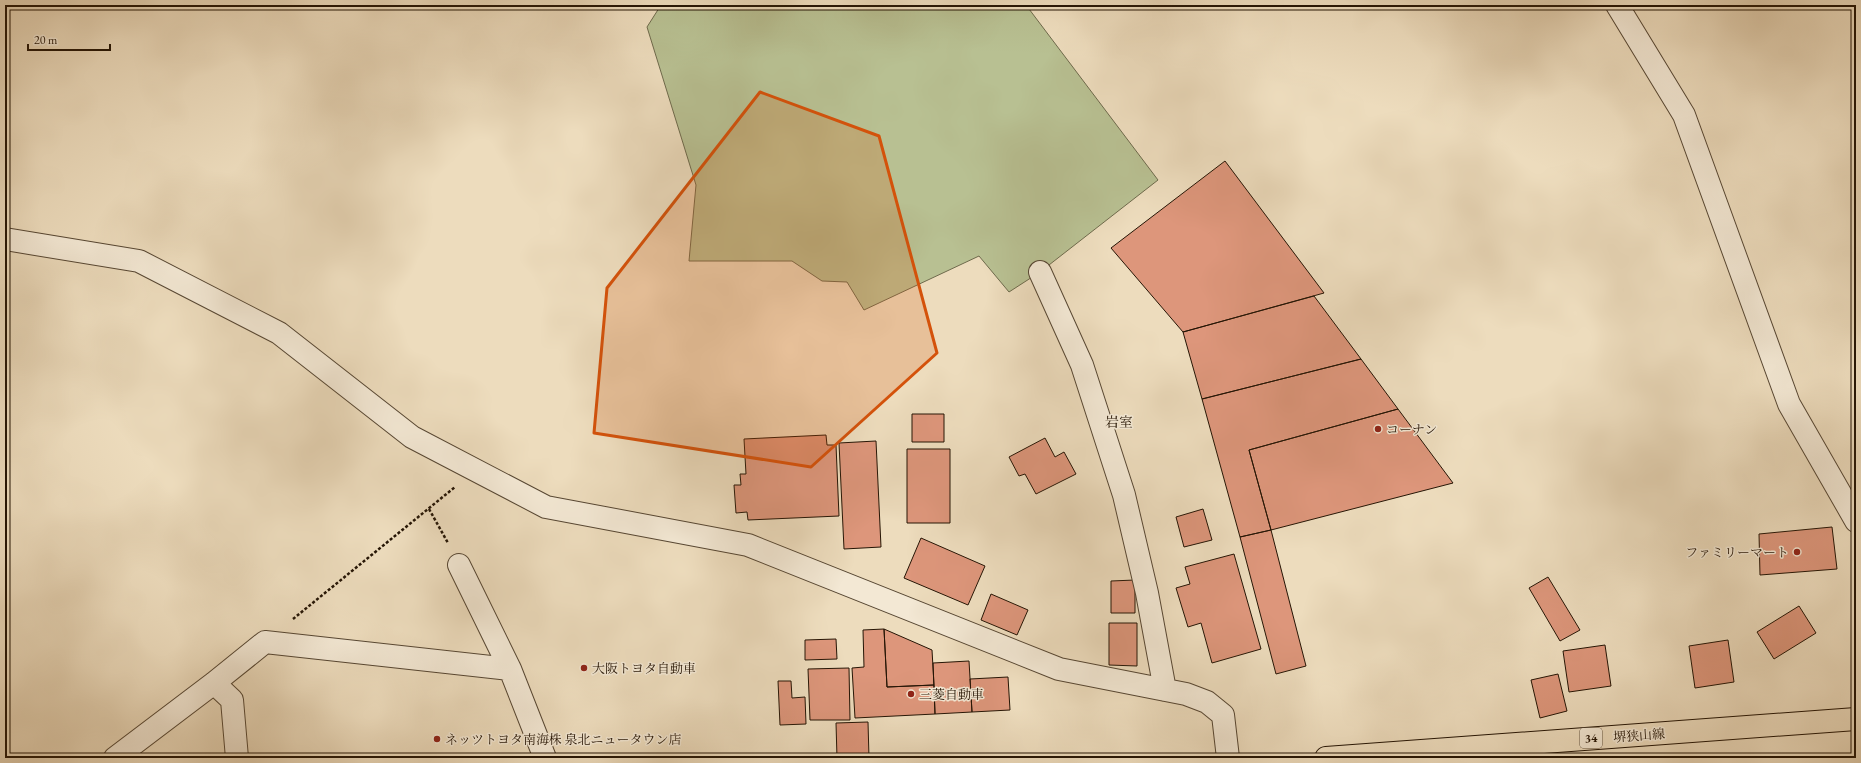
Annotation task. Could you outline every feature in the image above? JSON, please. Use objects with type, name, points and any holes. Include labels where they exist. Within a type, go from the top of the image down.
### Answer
[{"type":"main road","name":"堺狭山線","points":[[1326,758],[1856,719]]},
{"type":"street","points":[[1617,5],[1684,115],[1789,404],[1856,521]]},
{"type":"street","points":[[5,239],[139,262],[279,332],[412,437],[546,507],[748,545],[1059,669],[1186,694],[1207,702],[1223,715],[1228,758]]},
{"type":"street","points":[[1040,272],[1082,365],[1124,495],[1147,593],[1165,690]]},
{"type":"street","points":[[459,565],[510,669],[545,758]]},
{"type":"street","points":[[115,758],[214,683],[265,642],[510,669]]},
{"type":"street","points":[[214,683],[232,700],[237,758]]},
{"type":"path","points":[[265,642],[476,470]]},
{"type":"path","points":[[429,509],[459,565]]},
{"type":"highlighted area","points":[[760,92],[879,136],[937,353],[811,467],[594,433],[607,288]]},
{"type":"green space","points":[[661,5],[1026,5],[1158,180],[1040,272],[1009,292],[979,256],[864,310],[847,282],[822,281],[792,261],[689,261],[696,185],[647,27]]},
{"type":"building","points":[[1225,161],[1324,293],[1183,332],[1111,248]]},
{"type":"building","points":[[1314,296],[1361,359],[1202,399],[1183,332]]},
{"type":"building","points":[[1361,359],[1398,409],[1249,450],[1271,530],[1240,537],[1202,399]]},
{"type":"building","points":[[1398,409],[1453,483],[1271,530],[1249,450]]},
{"type":"building","points":[[912,414],[944,414],[944,442],[912,442]]},
{"type":"building","points":[[826,435],[827,445],[836,445],[839,516],[748,520],[747,512],[736,513],[734,485],[741,485],[740,474],[746,474],[744,439]]},
{"type":"building","points":[[1045,438],[1055,457],[1064,452],[1076,474],[1036,494],[1025,474],[1019,476],[1009,457]]},
{"type":"building","points":[[876,441],[881,547],[844,549],[839,443]]},
{"type":"building","points":[[907,449],[950,449],[950,523],[907,523]]},
{"type":"building","points":[[1203,509],[1212,540],[1184,547],[1176,517]]},
{"type":"building","name":"ファミリーマート","points":[[1832,527],[1837,569],[1760,575],[1759,534]]},
{"type":"building","points":[[1271,530],[1306,666],[1276,674],[1240,537]]},
{"type":"building","points":[[921,538],[985,566],[968,605],[904,578]]},
{"type":"building","points":[[1234,554],[1261,649],[1212,663],[1201,623],[1188,627],[1176,588],[1190,584],[1185,567]]},
{"type":"building","points":[[1548,577],[1580,630],[1560,641],[1529,588]]},
{"type":"building","points":[[1135,580],[1135,613],[1111,613],[1111,581]]},
{"type":"building","points":[[991,594],[1028,610],[1017,635],[981,620]]},
{"type":"building","points":[[1799,606],[1816,633],[1774,659],[1757,632]]},
{"type":"building","points":[[1109,623],[1137,623],[1137,666],[1109,665]]},
{"type":"building","points":[[884,629],[932,650],[934,685],[887,687]]},
{"type":"building","points":[[884,629],[887,687],[934,685],[935,714],[855,718],[852,668],[864,667],[863,630]]},
{"type":"building","points":[[836,639],[837,659],[805,660],[805,640]]},
{"type":"building","points":[[1728,640],[1734,682],[1695,688],[1689,646]]},
{"type":"building","points":[[1605,645],[1611,686],[1569,692],[1563,651]]},
{"type":"building","points":[[969,661],[972,712],[935,714],[933,663]]},
{"type":"building","points":[[849,668],[850,720],[810,720],[808,669]]},
{"type":"building","points":[[1558,674],[1567,711],[1540,718],[1531,680]]},
{"type":"building","points":[[1008,677],[1010,710],[972,712],[970,679]]},
{"type":"building","points":[[778,681],[791,681],[792,698],[805,697],[806,724],[780,725]]},
{"type":"building","points":[[868,722],[869,758],[837,758],[836,723]]},
{"type":"place","name":"コーナン","points":[[1378,429]]},
{"type":"place","name":"ファミリーマート","points":[[1797,552]]},
{"type":"place","name":"大阪トヨタ自動車","points":[[584,668]]},
{"type":"place","name":"三菱自動車","points":[[911,694]]},
{"type":"place","name":"ネッツトヨタ南海株 泉北ニュータウン店","points":[[437,739]]},
{"type":"district","name":"岩室","points":[[1119,422]]}]
